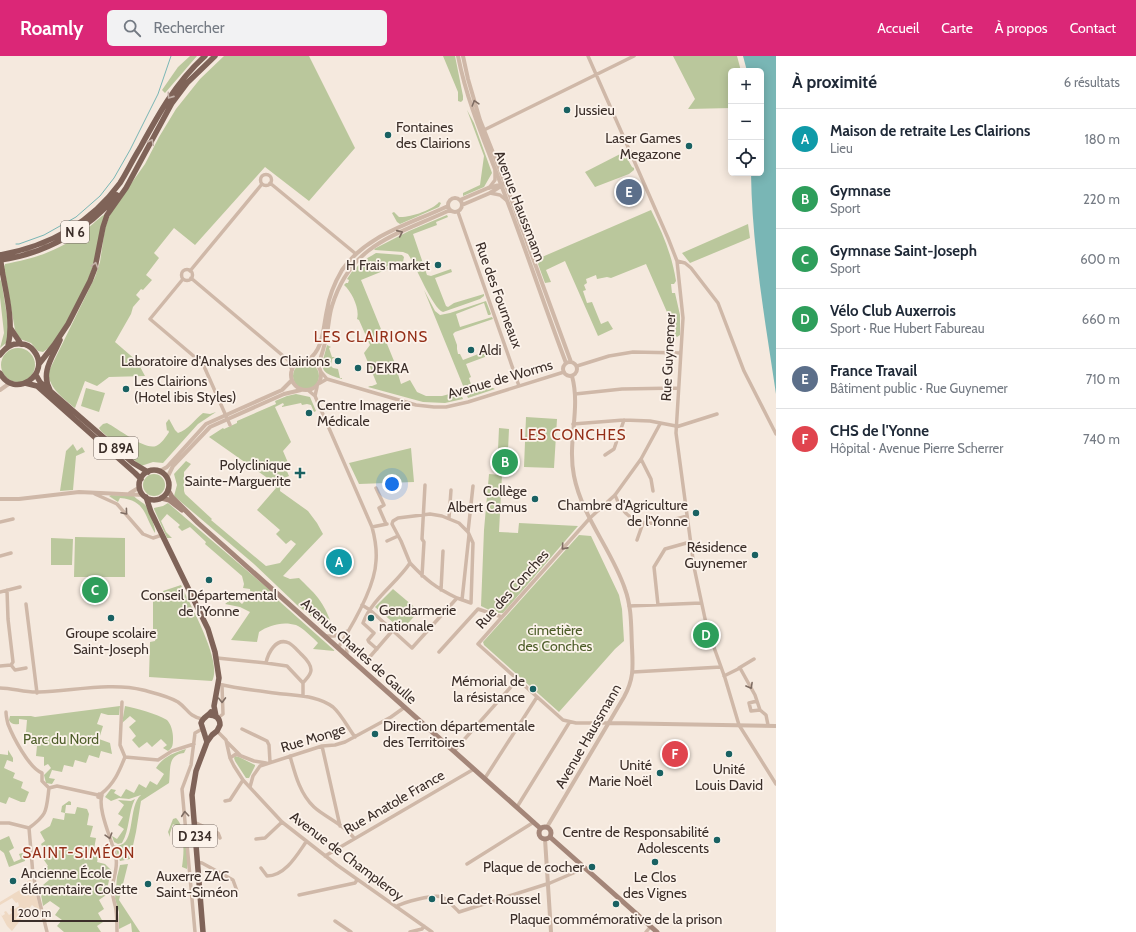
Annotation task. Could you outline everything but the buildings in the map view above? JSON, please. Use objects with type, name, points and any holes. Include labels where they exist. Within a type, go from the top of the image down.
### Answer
[{"type":"main road","name":"N 6","points":[[0,254],[30,248],[46,242],[68,231],[100,206],[120,182],[171,94],[204,56]]},
{"type":"main road","name":"N 6","points":[[0,260],[36,252],[57,243],[100,214],[132,176],[172,103],[187,83],[214,56]]},
{"type":"main road","points":[[51,392],[47,383],[46,372],[95,268],[103,227],[107,215],[126,188],[132,176]]},
{"type":"main road","points":[[0,254],[10,326],[8,346],[0,355]]},
{"type":"main road","points":[[0,373],[2,377],[10,383],[15,384],[25,383],[33,378],[36,375],[39,364],[68,324]]},
{"type":"main road","points":[[10,326],[21,344]]},
{"type":"main road","points":[[8,346],[14,344],[26,345],[35,353],[39,364]]},
{"type":"main road","name":"D 89A","points":[[36,375],[40,382],[141,479]]},
{"type":"main road","name":"D 89A","points":[[25,383],[37,386],[133,463],[148,472]]},
{"type":"main road","points":[[150,506],[168,490],[169,482],[160,471],[152,470],[148,472],[141,479],[140,486],[150,506],[151,512],[208,629],[217,658],[220,685],[214,706],[209,715],[202,720],[201,723],[207,742]]},
{"type":"main road","name":"Avenue Charles de Gaulle","points":[[168,490],[172,497],[198,523]]},
{"type":"main road","points":[[145,496],[158,498]]},
{"type":"main road","name":"Avenue Charles de Gaulle","points":[[158,498],[169,500],[198,523],[540,828]]},
{"type":"main road","points":[[203,730],[210,734],[216,732],[220,725],[214,706]]},
{"type":"main road","points":[[209,715],[217,717]]},
{"type":"main road","name":"D 234","points":[[203,932],[192,795],[196,771],[207,742],[216,732]]},
{"type":"main road","points":[[547,838],[551,832],[547,827],[540,828],[538,832],[541,838],[547,838],[584,868],[657,932]]},
{"type":"street","name":"Avenue Haussmann","points":[[458,56],[470,105],[571,362]]},
{"type":"street","name":"Avenue Haussmann","points":[[463,56],[468,79],[502,185],[566,363]]},
{"type":"street","name":"Rue Guynemer","points":[[588,56],[677,261],[683,318],[676,427],[690,542],[701,603],[707,628],[739,725],[776,784]]},
{"type":"street","points":[[484,130],[634,56]]},
{"type":"street","points":[[489,191],[495,180],[495,171]]},
{"type":"street","points":[[258,173],[262,176]]},
{"type":"street","points":[[262,176],[266,174],[269,175],[271,180],[270,183],[356,254]]},
{"type":"street","points":[[262,176],[260,179],[262,184]]},
{"type":"street","points":[[262,184],[266,185],[270,183]]},
{"type":"street","points":[[183,279],[181,276],[182,272],[187,270],[190,271],[262,184]]},
{"type":"street","points":[[449,208],[454,212],[458,212],[462,205],[502,185]]},
{"type":"street","points":[[449,208],[449,202],[453,199],[460,200],[489,191],[500,195],[508,202]]},
{"type":"street","points":[[460,200],[462,205]]},
{"type":"street","points":[[288,360],[298,362],[308,360],[314,356],[319,348],[327,308],[336,281],[356,254],[380,236],[449,208]]},
{"type":"street","points":[[318,365],[325,343],[331,308],[342,282],[355,262],[369,249],[383,240],[449,208]]},
{"type":"street","name":"Rue des Fourneaux","points":[[458,212],[520,386]]},
{"type":"street","points":[[677,261],[685,263],[690,268],[718,303],[744,371],[776,434]]},
{"type":"street","points":[[190,271],[192,274],[191,278],[288,360],[292,370],[292,380],[301,390]]},
{"type":"street","points":[[183,279],[186,281],[191,278]]},
{"type":"street","points":[[183,279],[150,319],[204,364],[230,425]]},
{"type":"street","points":[[577,366],[610,356],[633,352],[681,353]]},
{"type":"street","points":[[308,360],[318,365],[327,379],[309,391]]},
{"type":"street","points":[[292,370],[298,362]]},
{"type":"street","points":[[571,362],[577,366],[577,371],[572,376],[566,375],[564,372],[563,367],[566,363],[571,362]]},
{"type":"street","name":"Avenue de Worms","points":[[327,379],[416,406],[446,407],[468,402],[564,372]]},
{"type":"street","points":[[315,396],[322,373]]},
{"type":"street","name":"Avenue Haussmann","points":[[547,827],[629,689],[633,672],[629,606],[621,579],[580,498],[573,472],[571,447],[575,394],[572,376]]},
{"type":"street","points":[[167,478],[173,466],[203,433],[227,417],[282,390],[292,380]]},
{"type":"street","points":[[0,390],[10,383]]},
{"type":"street","points":[[575,394],[622,389],[678,388]]},
{"type":"street","points":[[160,471],[167,467],[206,424],[284,394],[301,390],[309,391],[315,396],[372,527],[376,543],[376,566],[370,585],[362,605],[338,648]]},
{"type":"street","points":[[573,424],[624,420],[650,421],[676,427],[717,414]]},
{"type":"street","points":[[605,455],[614,449],[624,420]]},
{"type":"street","name":"Rue des Conches","points":[[569,723],[563,720],[478,644],[590,518],[615,495],[641,459],[660,424]]},
{"type":"street","points":[[641,459],[652,479],[653,491]]},
{"type":"street","points":[[422,576],[424,542],[422,539],[425,484]]},
{"type":"street","points":[[130,494],[140,486]]},
{"type":"street","points":[[462,600],[473,486]]},
{"type":"street","points":[[376,488],[384,504],[379,508],[386,524]]},
{"type":"street","points":[[449,518],[451,490]]},
{"type":"street","points":[[92,492],[117,504],[143,534],[153,538],[162,535]]},
{"type":"street","points":[[0,500],[65,493],[92,492],[145,496]]},
{"type":"street","points":[[615,495],[620,508],[627,515],[643,523],[664,522],[687,516]]},
{"type":"street","points":[[423,515],[442,516],[459,523],[469,533],[473,543],[471,603],[456,598],[441,590],[422,576],[410,563],[392,524],[393,521],[398,518],[423,515]]},
{"type":"street","points":[[0,522],[13,519]]},
{"type":"street","points":[[637,540],[643,523]]},
{"type":"street","points":[[372,527],[392,524]]},
{"type":"street","points":[[387,541],[398,536]]},
{"type":"street","points":[[658,605],[654,567],[665,549],[690,542]]},
{"type":"street","points":[[441,590],[443,551]]},
{"type":"street","points":[[0,556],[11,553]]},
{"type":"street","points":[[377,649],[368,640],[374,633],[363,624],[370,610],[404,572],[410,563]]},
{"type":"street","points":[[0,592],[20,587]]},
{"type":"street","points":[[7,590],[8,619],[13,662],[10,665]]},
{"type":"street","points":[[362,605],[370,610],[412,648],[456,598]]},
{"type":"street","points":[[629,606],[701,603]]},
{"type":"street","points":[[26,604],[37,693]]},
{"type":"street","points":[[439,652],[478,609],[502,617]]},
{"type":"street","points":[[325,636],[334,636],[349,630]]},
{"type":"street","points":[[368,659],[393,630]]},
{"type":"street","points":[[346,635],[347,655]]},
{"type":"street","points":[[266,663],[267,654],[274,646],[282,642],[290,644],[307,660],[311,668],[310,674],[303,683],[303,696]]},
{"type":"street","points":[[217,658],[286,666],[303,683]]},
{"type":"street","points":[[724,676],[754,659]]},
{"type":"street","points":[[0,666],[10,665]]},
{"type":"street","points":[[10,665],[15,670],[26,668]]},
{"type":"street","points":[[633,672],[721,667]]},
{"type":"street","points":[[739,668],[755,695],[760,710],[766,716],[768,725]]},
{"type":"street","points":[[454,751],[517,680]]},
{"type":"street","points":[[217,717],[223,714],[220,685],[303,696],[321,701],[332,707],[355,737]]},
{"type":"street","points":[[0,688],[37,693],[130,687],[171,699],[182,706],[190,715],[202,720]]},
{"type":"street","points":[[485,778],[537,697]]},
{"type":"street","points":[[757,701],[749,703],[750,710],[760,710]]},
{"type":"street","points":[[100,796],[109,788],[116,778],[125,757],[120,745],[122,702]]},
{"type":"street","name":"Rue Monge","points":[[250,787],[256,771],[260,766],[322,746],[335,745],[355,737],[391,717],[405,707]]},
{"type":"street","points":[[6,712],[8,724],[26,758],[37,772],[42,774],[42,780],[49,788],[44,815],[29,828]]},
{"type":"street","points":[[517,807],[569,723],[776,726]]},
{"type":"street","points":[[242,729],[267,741],[269,745],[269,763]]},
{"type":"street","points":[[196,932],[182,788],[191,765],[196,733],[203,730]]},
{"type":"street","points":[[216,732],[224,737],[227,742]]},
{"type":"street","name":"Rue Monge","points":[[227,742],[241,755],[254,761],[269,763]]},
{"type":"street","name":"Avenue de Champleroy","points":[[227,742],[230,758],[243,780],[282,822],[357,880],[432,932]]},
{"type":"street","points":[[125,757],[158,760],[172,751],[194,744]]},
{"type":"street","points":[[322,746],[340,826]]},
{"type":"street","points":[[230,758],[236,754],[241,755]]},
{"type":"street","points":[[290,756],[300,788],[307,799],[314,807],[354,838]]},
{"type":"street","name":"Rue Anatole France","points":[[325,856],[474,769]]},
{"type":"street","points":[[225,801],[230,800],[243,780]]},
{"type":"street","points":[[49,788],[57,786],[100,796]]},
{"type":"street","points":[[100,796],[107,829],[116,858],[117,869],[114,876],[112,890],[118,932]]},
{"type":"street","points":[[0,822],[29,828]]},
{"type":"street","points":[[194,822],[218,833],[220,838]]},
{"type":"street","points":[[256,839],[265,838],[282,822]]},
{"type":"street","points":[[467,864],[534,822]]},
{"type":"street","points":[[29,828],[33,875],[47,932]]},
{"type":"street","points":[[547,838],[551,932]]},
{"type":"street","points":[[261,868],[268,876],[273,876],[283,871],[306,842]]},
{"type":"street","points":[[197,862],[202,863],[233,880],[237,891]]},
{"type":"street","points":[[396,907],[408,902],[436,896],[443,897],[459,912],[548,883],[584,868]]},
{"type":"street","points":[[299,895],[355,883],[357,880]]},
{"type":"street","points":[[335,921],[351,932]]},
{"type":"street","points":[[410,932],[422,929],[424,926]]},
{"type":"street","points":[[646,932],[651,926]]},
{"type":"green space","points":[[190,56],[197,56],[165,93],[162,90],[178,67]]},
{"type":"green space","points":[[224,56],[309,56],[355,148],[309,201],[265,167],[195,245],[174,228],[154,253],[159,258],[146,275],[152,280],[136,295],[140,299],[133,307],[131,314],[115,342],[137,361],[145,376],[109,377],[97,386],[85,381],[75,408],[54,388],[49,379],[48,373],[95,277],[100,262],[105,228],[111,212],[145,164],[176,109],[200,79]]},
{"type":"green space","points":[[443,56],[455,56],[463,96],[463,100],[461,102],[458,101],[458,92]]},
{"type":"green space","points":[[673,56],[737,56],[740,68],[728,68],[728,108],[688,109],[695,99]]},
{"type":"green space","points":[[467,110],[474,123],[492,173],[484,187],[463,196],[463,193],[480,185],[484,156]]},
{"type":"green space","points":[[626,151],[629,156],[628,160],[634,170],[629,174],[595,187],[585,172]]},
{"type":"green space","points":[[439,202],[441,203],[439,207],[400,224],[397,222],[392,213],[394,212],[399,217],[409,216],[426,211]]},
{"type":"green space","points":[[651,210],[672,262],[676,281],[674,284],[671,284],[672,293],[675,293],[680,315],[680,335],[677,337],[672,332],[676,328],[672,324],[676,318],[673,316],[670,319],[646,264],[611,278],[607,277],[597,279],[596,275],[586,279],[587,283],[584,285],[586,290],[583,291],[587,303],[592,302],[601,324],[608,321],[613,329],[598,336],[565,261],[546,270],[551,282],[545,283],[538,264],[542,257]]},
{"type":"green space","points":[[105,214],[95,260],[87,283],[60,335],[50,347],[43,352],[38,351],[31,343],[20,339],[15,330],[4,267],[5,264],[36,257],[54,250],[81,234]]},
{"type":"green space","points":[[447,215],[448,217],[436,222],[437,225],[413,234],[427,275],[431,276],[451,269],[452,272],[435,278],[446,306],[448,307],[454,303],[484,294],[484,296],[480,299],[443,312],[434,303],[429,295],[408,254],[403,252],[374,249],[409,231]]},
{"type":"green space","points":[[748,224],[750,238],[690,263],[682,253]]},
{"type":"green space","points":[[376,253],[402,255],[404,257],[402,263],[401,261],[387,266],[388,269],[361,280],[394,361],[401,384],[410,380],[417,392],[426,396],[442,396],[457,392],[461,394],[463,399],[445,403],[423,402],[368,387],[377,384],[364,353],[370,345],[359,320],[357,319],[358,315],[355,301],[344,285],[348,283],[349,280],[347,279],[353,270]]},
{"type":"green space","points":[[1,279],[9,328],[6,343],[0,348],[4,333],[0,297]]},
{"type":"green space","points":[[424,290],[435,311],[440,315],[486,301],[491,314],[490,315],[488,315],[484,303],[456,314],[460,327],[492,317],[493,319],[453,334],[457,345],[458,354],[460,354],[463,360],[486,351],[485,357],[466,364],[471,377],[469,378],[473,391],[489,386],[495,389],[468,398]]},
{"type":"green space","points":[[327,345],[331,347],[329,348],[332,357],[335,357],[332,359],[331,366],[338,369],[340,378],[342,379],[328,374],[323,368],[323,359]]},
{"type":"green space","points":[[15,348],[21,348],[25,349],[32,355],[35,365],[34,372],[28,379],[21,382],[15,382],[11,381],[4,375],[1,368],[1,362],[2,358],[8,351]]},
{"type":"green space","points":[[306,363],[315,367],[319,376],[315,385],[306,389],[297,385],[293,376],[297,367]]},
{"type":"green space","points":[[86,388],[105,393],[99,412],[81,406]]},
{"type":"green space","points":[[296,394],[310,397],[316,411],[314,412],[311,405],[302,405],[301,403],[282,407],[284,405],[283,403],[275,407],[291,442],[283,451],[289,465],[285,467],[289,476],[281,479],[280,491],[308,511],[323,534],[283,576],[290,579],[299,578],[317,597],[330,620],[327,629],[297,605],[254,564],[174,496],[177,485],[174,474],[186,461],[191,464],[184,472],[185,494],[212,519],[211,520],[266,566],[280,563],[296,544],[291,540],[286,544],[276,534],[280,530],[257,510],[276,488],[266,477],[209,437],[223,428],[224,429],[237,423],[237,421],[276,404],[275,401]]},
{"type":"green space","points":[[216,412],[198,424],[163,463],[153,462],[141,466],[99,428],[103,424],[107,423],[138,442],[145,445],[156,446],[162,442],[169,432],[168,430],[167,431],[166,423],[169,419],[178,433],[182,432],[203,413],[210,414]]},
{"type":"green space","points":[[526,417],[557,419],[554,468],[524,467]]},
{"type":"green space","points":[[499,428],[509,429],[508,450],[498,450]]},
{"type":"green space","points":[[73,444],[77,451],[82,447],[85,452],[76,456],[73,490],[60,491],[66,451]]},
{"type":"green space","points":[[411,448],[414,482],[359,484],[349,463]]},
{"type":"green space","points":[[154,474],[162,477],[165,485],[162,493],[154,496],[146,493],[143,485],[146,477]]},
{"type":"green space","points":[[489,474],[502,475],[499,532],[518,533],[519,523],[578,526],[503,613],[495,613],[481,606],[484,530]]},
{"type":"green space","points":[[109,496],[134,496],[143,503],[150,515],[155,533],[140,505],[129,499],[120,498],[118,502]]},
{"type":"green space","points":[[168,503],[271,591],[270,593],[335,651],[313,649],[318,643],[301,628],[296,625],[286,623],[276,624],[259,632],[257,642],[231,640],[250,612],[240,607],[225,604],[234,597],[242,604],[251,594],[250,589],[243,588],[244,584],[242,576],[205,544],[206,542],[190,527],[182,531],[178,527],[180,525],[167,514],[161,521],[166,532],[172,538],[167,538],[154,508]]},
{"type":"green space","name":"cimetière des Conches","points":[[579,535],[591,536],[619,595],[622,609],[624,641],[615,649],[559,712],[484,645],[483,642]]},
{"type":"green space","points":[[75,537],[125,538],[125,577],[74,577]]},
{"type":"green space","points":[[51,538],[73,539],[72,565],[51,565]]},
{"type":"green space","points":[[181,585],[198,619],[209,648],[213,661],[214,672],[212,681],[149,677],[150,642],[155,641],[157,629],[153,629],[153,599],[157,599],[157,596],[163,596],[163,591]]},
{"type":"green space","points":[[393,589],[419,611],[402,630],[375,607]]},
{"type":"green space","name":"Parc du Nord","points":[[120,706],[119,715],[108,715],[101,713],[97,724],[103,726],[99,739],[110,743],[112,754],[101,751],[99,758],[89,755],[86,763],[75,760],[73,767],[64,765],[62,772],[52,770],[49,778],[55,779],[52,784],[46,783],[44,775],[51,768],[48,764],[44,766],[44,757],[36,756],[37,746],[31,745],[32,733],[26,732],[27,720],[19,719],[19,724],[16,724],[9,720],[10,716],[35,717]]},
{"type":"green space","points":[[125,706],[135,708],[167,720],[173,733],[173,744],[171,749],[168,751],[163,748],[167,745],[161,739],[152,747],[147,742],[139,748],[132,740],[136,736],[129,727],[136,721],[130,716],[122,723]]},
{"type":"green space","points":[[186,749],[184,753],[179,754],[172,760],[169,783],[141,801],[130,859],[120,861],[114,845],[121,845],[126,841],[129,834],[134,808],[141,795],[129,799],[119,798],[111,801],[105,797],[111,789],[116,790],[114,793],[121,797],[126,789],[134,793],[139,784],[146,788],[150,781],[157,785],[164,774],[156,768],[159,764],[169,756]]},
{"type":"green space","points":[[8,750],[13,758],[13,762],[7,760],[4,768],[15,773],[13,778],[23,782],[21,788],[29,792],[25,802],[9,797],[6,804],[0,802],[0,754],[8,755]]},
{"type":"green space","points":[[235,756],[255,765],[249,778],[246,778],[235,761]]},
{"type":"green space","points":[[135,799],[125,838],[122,843],[118,844],[114,842],[112,836],[117,839],[124,829],[118,825],[123,817],[118,814],[124,805],[118,800],[131,801]]},
{"type":"green space","points":[[69,801],[71,802],[71,805],[66,805],[65,813],[61,812],[62,806]]},
{"type":"green space","points":[[77,807],[87,809],[89,814],[87,825],[93,826],[90,837],[96,838],[94,849],[100,850],[97,862],[105,864],[113,872],[109,880],[106,895],[99,900],[104,909],[98,913],[103,922],[97,926],[101,932],[64,932],[57,926],[62,920],[55,915],[60,908],[50,901],[43,906],[40,889],[49,880],[43,870],[48,866],[42,857],[46,854],[41,844],[45,841],[40,832],[50,826],[53,818],[64,820],[65,813],[75,814]]},
{"type":"green space","points":[[176,818],[182,828],[186,842],[187,869],[182,867],[183,844],[180,833],[173,824],[170,837],[168,832],[173,819]]},
{"type":"green space","points":[[9,836],[14,848],[9,851],[14,862],[21,859],[19,854],[22,853],[24,854],[25,861],[9,867],[4,853],[0,850],[0,840]]},
{"type":"green space","points":[[128,864],[119,900],[140,932],[132,932],[131,923],[119,929],[119,912],[115,899],[117,877],[120,865]]},
{"type":"shaded area","points":[[31,879],[40,909],[38,910],[32,905],[12,931],[7,926],[0,913],[2,916],[6,911],[9,915],[12,913],[11,908],[13,910],[19,906],[18,902],[16,903],[12,898],[0,905],[0,902],[23,888],[25,883]]},
{"type":"water","points":[[743,56],[776,56],[776,394],[756,256],[752,201],[751,176],[764,176],[764,68],[746,68]]},
{"type":"waterway","points":[[16,244],[44,235],[76,217],[100,196],[114,178],[130,150],[158,94],[171,56]]},
{"type":"place","name":"Jussieu","points":[[567,110]]},
{"type":"place","name":"Fontaines des Clairions","points":[[388,135]]},
{"type":"place","name":"Laser Games Megazone","points":[[689,146]]},
{"type":"place","name":"France Travail","points":[[629,192]]},
{"type":"place","name":"H Frais market","points":[[438,265]]},
{"type":"place","name":"Aldi","points":[[471,350]]},
{"type":"place","name":"Laboratoire d'Analyses des Clairions","points":[[338,361]]},
{"type":"place","name":"DEKRA","points":[[358,368]]},
{"type":"place","name":"Les Clairions (Hotel ibis Styles)","points":[[126,389]]},
{"type":"place","name":"Centre Imagerie Médicale","points":[[309,413]]},
{"type":"place","name":"Gymnase","points":[[505,462]]},
{"type":"place","name":"Polyclinique Sainte-Marguerite","points":[[300,473]]},
{"type":"place","name":"Collège Albert Camus","points":[[535,499]]},
{"type":"place","name":"Chambre d'Agriculture de l'Yonne","points":[[696,513]]},
{"type":"place","name":"Résidence Guynemer","points":[[755,555]]},
{"type":"place","name":"Maison de retraite Les Clairions","points":[[339,562]]},
{"type":"place","name":"Conseil Départemental de l'Yonne","points":[[209,580]]},
{"type":"place","name":"Gymnase Saint-Joseph","points":[[95,590]]},
{"type":"place","name":"Groupe scolaire Saint-Joseph","points":[[111,618]]},
{"type":"place","name":"Gendarmerie nationale","points":[[371,618]]},
{"type":"place","name":"Vélo Club Auxerrois","points":[[706,635]]},
{"type":"place","name":"Mémorial de la résistance","points":[[533,689]]},
{"type":"place","name":"Direction départementale des Territoires","points":[[375,734]]},
{"type":"place","name":"CHS de l'Yonne","points":[[675,754]]},
{"type":"place","name":"Unité Louis David","points":[[729,754]]},
{"type":"place","name":"Unité Marie Noël","points":[[660,773]]},
{"type":"place","name":"Centre de Responsabilité Adolescents","points":[[717,840]]},
{"type":"place","name":"Le Clos des Vignes","points":[[655,862]]},
{"type":"place","name":"Plaque de cocher","points":[[592,867]]},
{"type":"place","name":"Ancienne École élémentaire Colette","points":[[13,881]]},
{"type":"place","name":"Auxerre ZAC Saint-Siméon","points":[[148,884]]},
{"type":"place","name":"Le Cadet Roussel","points":[[432,899]]},
{"type":"place","name":"Plaque commémorative de la prison","points":[[616,904]]},
{"type":"district","name":"LES CLAIRIONS","points":[[371,337]]},
{"type":"district","name":"LES CONCHES","points":[[573,435]]},
{"type":"district","name":"SAINT-SIMÉON","points":[[79,853]]}]
